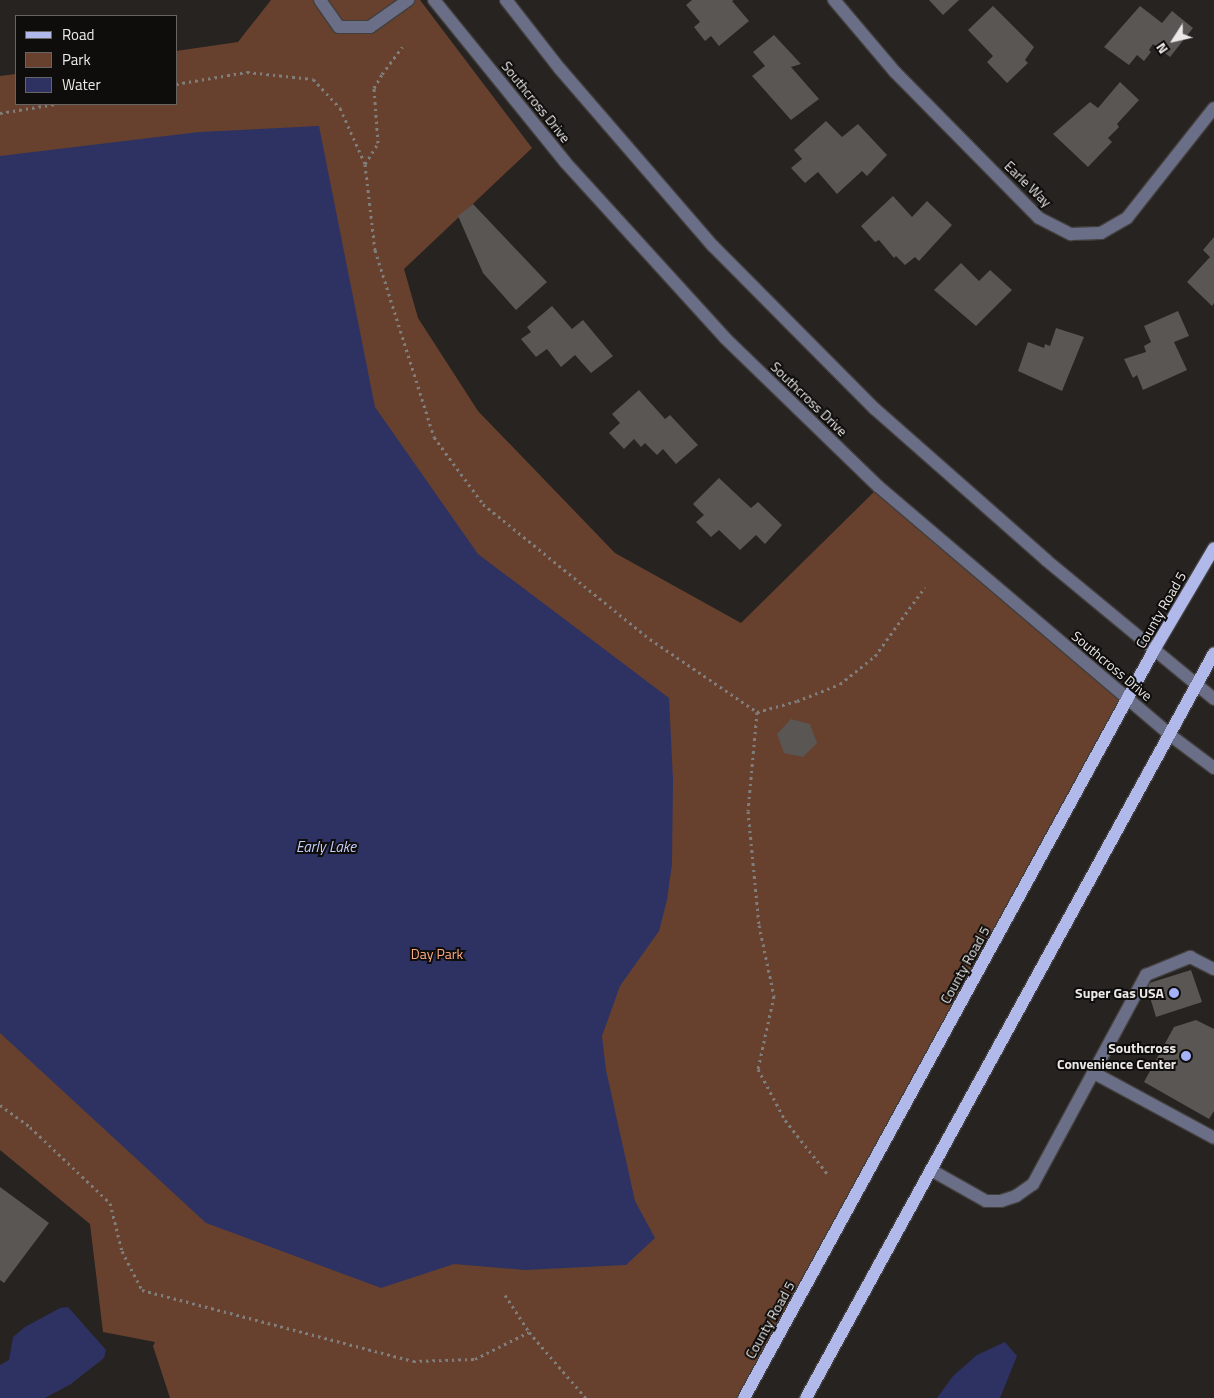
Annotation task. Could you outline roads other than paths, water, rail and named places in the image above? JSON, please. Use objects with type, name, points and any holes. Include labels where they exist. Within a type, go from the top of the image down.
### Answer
[{"type":"main road","name":"County Road 5","points":[[744,1398],[1129,700],[1154,650],[1214,548]]},
{"type":"main road","points":[[806,1398],[1214,652]]},
{"type":"street","points":[[320,0],[339,27],[370,27],[408,0]]},
{"type":"street","name":"Southcross Drive","points":[[434,0],[566,162],[725,338],[879,488],[1170,735],[1214,768]]},
{"type":"street","points":[[506,0],[560,70],[712,246],[876,410],[1046,560],[1214,699]]},
{"type":"street","name":"Earle Way","points":[[834,0],[894,72],[1039,218],[1071,234],[1101,233],[1127,218],[1214,108]]},
{"type":"street","points":[[931,1170],[986,1201],[1002,1201],[1016,1196],[1033,1184],[1146,975],[1190,957],[1214,969]]},
{"type":"street","points":[[1094,1073],[1214,1138]]},
{"type":"water","name":"Early Lake","points":[[319,126],[375,407],[478,554],[669,698],[673,780],[672,864],[667,900],[659,931],[620,986],[602,1036],[606,1070],[635,1201],[655,1238],[626,1265],[525,1270],[454,1264],[381,1288],[206,1223],[0,1033],[0,156],[199,132]]},
{"type":"water","points":[[68,1307],[106,1350],[104,1358],[71,1384],[45,1398],[0,1398],[0,1365],[9,1360],[13,1337],[25,1327],[60,1308]]},
{"type":"water","points":[[1005,1342],[1017,1356],[1000,1398],[937,1398],[953,1376],[977,1355]]},
{"type":"place","name":"Super Gas USA","points":[[1174,993]]},
{"type":"place","name":"Southcross Convenience Center","points":[[1186,1056]]},
{"type":"park label","name":"Day Park","points":[[437,954]]}]
